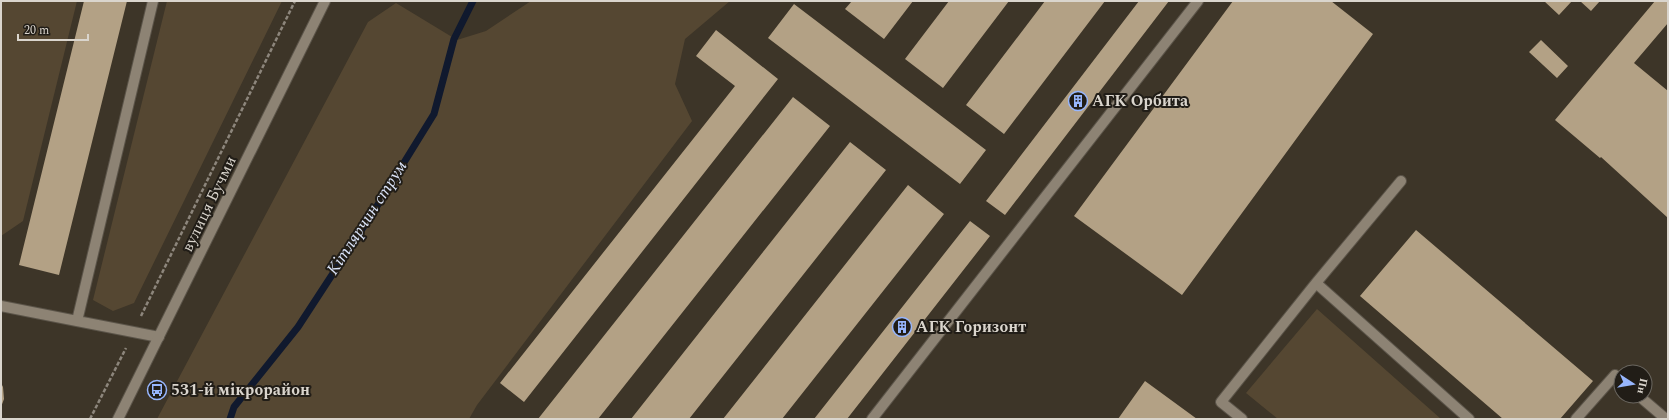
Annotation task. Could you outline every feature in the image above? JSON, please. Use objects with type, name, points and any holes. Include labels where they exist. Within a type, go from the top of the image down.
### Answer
[{"type":"street","points":[[77,321],[153,1]]},
{"type":"street","name":"вулиця Бучми","points":[[118,419],[325,1]]},
{"type":"street","points":[[872,419],[1198,1]]},
{"type":"street","points":[[1242,419],[1221,402],[1316,283],[1401,181]]},
{"type":"street","points":[[1316,283],[1469,419]]},
{"type":"street","points":[[1,306],[159,337]]},
{"type":"street","points":[[1576,419],[1613,377]]},
{"type":"street","points":[[1648,404],[1666,419]]},
{"type":"path","points":[[90,419],[295,1]]},
{"type":"shaded area","points":[[1,1],[77,1],[23,221],[1,236]]},
{"type":"shaded area","points":[[167,1],[282,1],[134,303],[113,311],[93,300]]},
{"type":"shaded area","points":[[531,1],[730,1],[685,39],[675,84],[692,121],[477,405],[469,419],[157,419],[368,22],[396,3],[457,40],[486,31]]},
{"type":"shaded area","points":[[1317,309],[1441,419],[1278,419],[1246,393]]},
{"type":"building","points":[[84,1],[127,1],[59,275],[19,265]]},
{"type":"building","points":[[852,1],[913,1],[884,39],[845,9]]},
{"type":"building","points":[[949,1],[1009,1],[943,88],[905,59]]},
{"type":"building","points":[[1045,1],[1105,1],[1004,134],[966,105]]},
{"type":"building","name":"АГК Орбита","points":[[1139,1],[1169,1],[1005,215],[986,201]]},
{"type":"building","points":[[1233,1],[1331,1],[1373,34],[1182,295],[1074,216]]},
{"type":"building","points":[[1544,1],[1572,1],[1559,15]]},
{"type":"building","points":[[1580,1],[1600,1],[1591,11]]},
{"type":"building","points":[[1655,1],[1668,1],[1668,23],[1634,63],[1668,91],[1668,218],[1601,157],[1600,158],[1555,120]]},
{"type":"building","points":[[794,4],[986,150],[960,184],[768,38]]},
{"type":"building","points":[[716,30],[778,79],[524,402],[500,383],[735,86],[696,56]]},
{"type":"building","points":[[1541,40],[1568,66],[1557,78],[1529,52]]},
{"type":"building","points":[[793,97],[830,126],[598,419],[538,419]]},
{"type":"building","points":[[850,142],[886,170],[689,419],[631,419]]},
{"type":"building","points":[[908,185],[944,214],[782,419],[723,419]]},
{"type":"building","name":"АГК Горизонт","points":[[970,221],[990,236],[847,419],[814,419]]},
{"type":"building","points":[[1416,230],[1593,381],[1560,419],[1503,419],[1360,296]]},
{"type":"building","points":[[1145,381],[1197,419],[1118,419]]},
{"type":"building","points":[[1,383],[3,387],[4,399],[1,407]]},
{"type":"waterway","name":"Кітлярчин струм","points":[[230,419],[234,407],[298,327],[379,203],[434,114],[454,39],[473,1]]},
{"type":"place","name":"АГК Орбита","points":[[1078,101]]},
{"type":"place","name":"АГК Горизонт","points":[[902,327]]},
{"type":"place","name":"531-й мікрорайон","points":[[157,390]]}]
